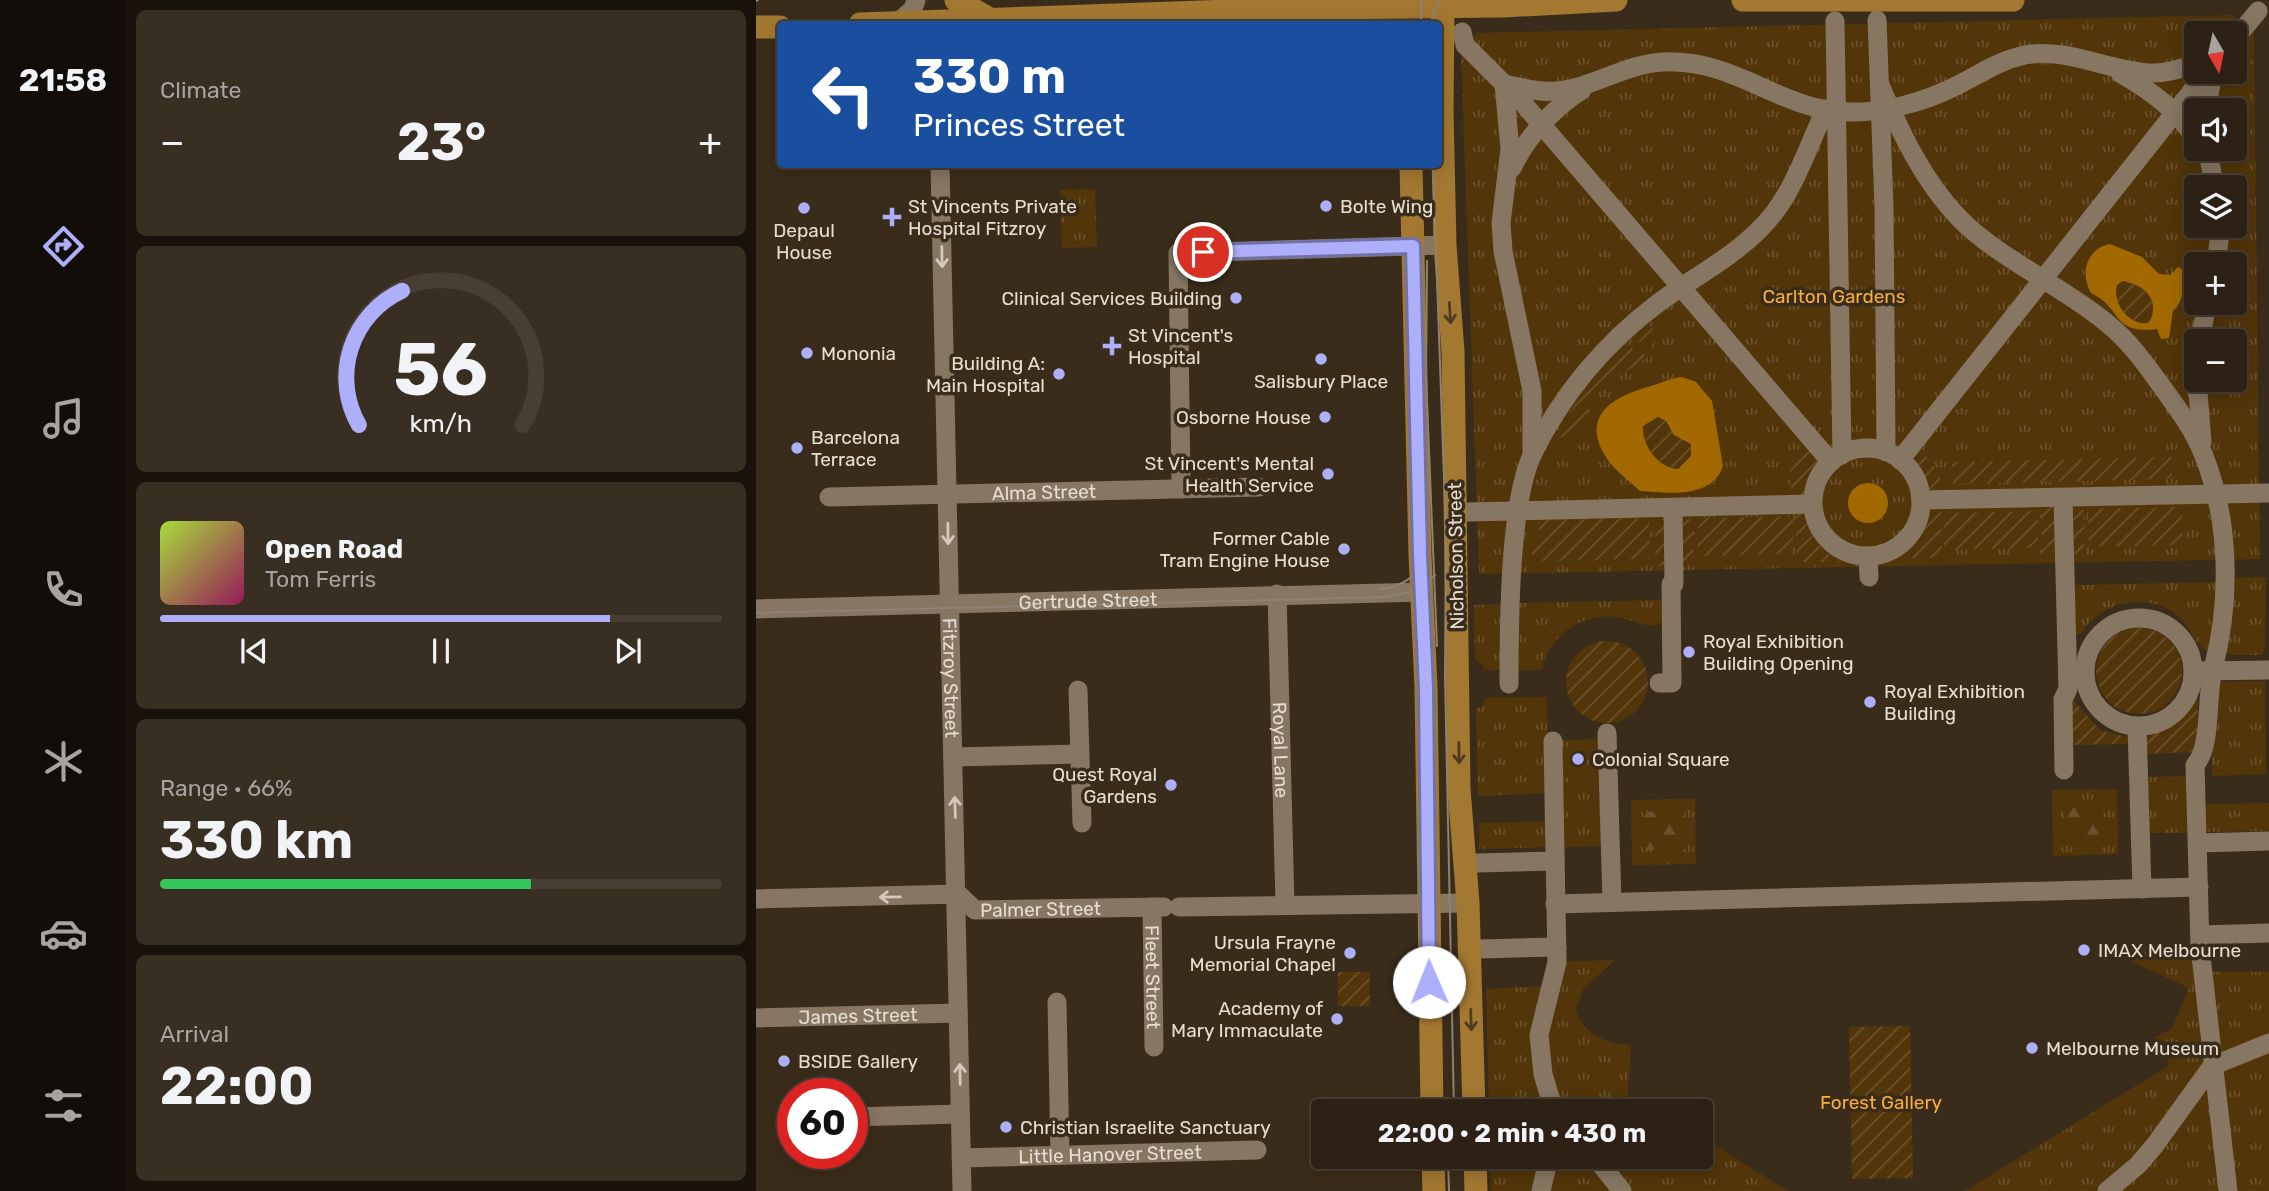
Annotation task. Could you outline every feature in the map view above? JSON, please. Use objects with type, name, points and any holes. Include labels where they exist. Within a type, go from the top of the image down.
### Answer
[{"type":"main road","points":[[956,0],[993,20]]},
{"type":"main road","points":[[979,21],[1197,6],[1408,10],[1443,4],[1616,0]]},
{"type":"main road","points":[[1743,0],[1887,7],[2013,0]]},
{"type":"main road","name":"Nicholson Street","points":[[1443,4],[1445,245],[1453,351],[1459,789],[1468,903],[1474,1099]]},
{"type":"main road","points":[[756,27],[777,26]]},
{"type":"main road","name":"Nicholson Street","points":[[1411,168],[1426,688],[1432,1099]]},
{"type":"main road","points":[[1422,592],[1457,588]]},
{"type":"main road","points":[[1433,1169],[1434,1191]]},
{"type":"main road","points":[[1475,1169],[1476,1191]]},
{"type":"street","points":[[899,21],[913,9],[916,0]]},
{"type":"street","points":[[1887,7],[1880,85],[1884,109],[1884,207],[1893,456]]},
{"type":"street","points":[[2247,24],[2258,11]]},
{"type":"street","points":[[1835,21],[1832,110],[1836,458]]},
{"type":"street","points":[[1462,32],[1465,45],[1541,125],[1836,458]]},
{"type":"street","points":[[1504,84],[1556,91],[1638,66],[1661,62],[1691,63],[1725,69],[1783,96],[1832,110],[1884,109],[1929,99],[1996,64],[2026,55],[2072,57],[2151,73],[2184,66]]},
{"type":"street","points":[[2101,63],[2147,89],[2175,113],[2184,125]]},
{"type":"street","points":[[1507,178],[1528,141],[1541,125],[1569,98],[1597,80]]},
{"type":"street","points":[[1504,84],[1510,130],[1501,223],[1503,251],[1532,391],[1532,455],[1519,511],[1511,602],[1509,684]]},
{"type":"street","points":[[1893,456],[2046,279],[2198,84]]},
{"type":"street","points":[[1884,109],[1944,202],[1985,240],[2046,279],[2127,341],[2176,407],[2203,454],[2216,494],[2225,569],[2224,621],[2203,671],[2178,709],[2156,723],[2137,727],[2107,716],[2095,704],[2076,672],[2063,498]]},
{"type":"street","points":[[1532,455],[1564,402],[1606,348],[1682,287],[1726,257],[1774,212],[1832,110]]},
{"type":"street","name":"Fitzroy Street","points":[[940,168],[958,894],[956,921],[962,1191]]},
{"type":"street","points":[[1181,489],[1178,253],[1445,245]]},
{"type":"street","points":[[2198,392],[2203,454]]},
{"type":"street","points":[[1871,449],[1893,456],[1911,471],[1921,500],[1915,525],[1900,545],[1885,553],[1868,556],[1851,554],[1836,547],[1824,535],[1812,504],[1821,473],[1836,458],[1871,449]]},
{"type":"street","name":"Alma Street","points":[[829,497],[1259,487]]},
{"type":"street","points":[[1921,500],[2269,493]]},
{"type":"street","points":[[1468,512],[1812,504]]},
{"type":"street","points":[[1659,683],[1672,683],[1673,507]]},
{"type":"street","points":[[1868,556],[1869,577]]},
{"type":"street","name":"Gertrude Street","points":[[756,609],[1422,592]]},
{"type":"street","name":"Royal Lane","points":[[1278,594],[1284,905]]},
{"type":"street","points":[[2064,769],[2063,699],[2097,637],[2112,625],[2129,618],[2148,618],[2173,630],[2203,671],[2204,755],[2195,765],[2200,935],[2212,1066],[2228,1191]]},
{"type":"street","points":[[2203,671],[2269,670]]},
{"type":"street","points":[[1078,690],[1082,823]]},
{"type":"street","points":[[2137,727],[2142,889]]},
{"type":"street","points":[[1607,733],[1612,902]]},
{"type":"street","points":[[1550,1099],[1539,1035],[1556,973],[1553,741]]},
{"type":"street","points":[[953,757],[1079,754]]},
{"type":"street","points":[[2198,843],[2269,841]]},
{"type":"street","points":[[1477,863],[1555,861]]},
{"type":"street","points":[[1555,904],[2199,887]]},
{"type":"street","name":"Palmer Street","points":[[756,899],[958,894],[975,910],[1468,903]]},
{"type":"street","name":"Fleet Street","points":[[1154,1047],[1165,907]]},
{"type":"street","points":[[956,921],[975,910]]},
{"type":"street","points":[[2200,935],[2269,933]]},
{"type":"street","points":[[1479,949],[1557,947]]},
{"type":"street","points":[[1057,1002],[1060,1155]]},
{"type":"street","name":"James Street","points":[[756,1018],[958,1013]]},
{"type":"street","points":[[2107,1191],[2138,1165],[2155,1145],[2212,1066],[2269,1043]]},
{"type":"street","points":[[868,1117],[960,1114]]},
{"type":"street","name":"Little Hanover Street","points":[[961,1158],[1257,1150]]},
{"type":"street","points":[[1541,1191],[1546,1169]]},
{"type":"street","points":[[1605,1169],[1622,1191]]},
{"type":"green space","name":"Carlton Gardens","points":[[2232,15],[2240,21],[2184,21],[2184,84],[2247,84],[2247,27],[2254,32],[2260,559],[1479,574],[1461,50],[1477,33]]},
{"type":"green space","points":[[1095,189],[1097,247],[1062,248],[1060,190]]},
{"type":"green space","points":[[2123,281],[2138,286],[2149,295],[2153,307],[2149,323],[2135,321],[2119,306],[2117,285]]},
{"type":"green space","points":[[1647,321],[1658,335],[1653,348],[1630,337]]},
{"type":"green space","points":[[1623,344],[1649,356],[1595,392],[1586,419],[1572,437],[1553,438],[1594,377]]},
{"type":"green space","points":[[1658,417],[1666,421],[1674,435],[1691,443],[1691,456],[1678,469],[1664,465],[1648,448],[1643,426]]},
{"type":"green space","points":[[1803,446],[1808,447],[1819,459],[1804,495],[1791,495],[1789,462]]},
{"type":"green space","points":[[1923,452],[1939,473],[1943,492],[1932,493],[1916,459]]},
{"type":"green space","points":[[2172,457],[2172,479],[1953,484],[1952,462]]},
{"type":"green space","points":[[2054,506],[2055,555],[2042,555],[2041,507]]},
{"type":"green space","points":[[2071,506],[2083,506],[2085,554],[2072,554]]},
{"type":"green space","points":[[2182,507],[2183,545],[2089,547],[2088,509]]},
{"type":"green space","points":[[1932,508],[1941,508],[1942,558],[1899,558],[1920,541]]},
{"type":"green space","points":[[2038,511],[2038,548],[1944,550],[1944,513]]},
{"type":"green space","points":[[1795,512],[1804,512],[1816,542],[1841,562],[1797,562]]},
{"type":"green space","points":[[1793,516],[1793,554],[1698,556],[1698,518]]},
{"type":"green space","points":[[1649,518],[1650,559],[1531,561],[1540,520]]},
{"type":"green space","points":[[1693,519],[1694,565],[1683,565],[1682,520]]},
{"type":"green space","points":[[1655,520],[1666,520],[1667,566],[1656,566]]},
{"type":"green space","points":[[2266,577],[2265,650],[2261,655],[2229,655],[2226,651],[2231,578]]},
{"type":"green space","points":[[2218,582],[2210,652],[2200,645],[2177,615],[2152,603],[2139,602],[2112,608],[2089,623],[2081,634],[2076,634],[2075,585]]},
{"type":"green space","points":[[1661,600],[1662,621],[1658,625],[1615,617],[1591,619],[1568,629],[1559,637],[1551,647],[1542,670],[1515,670],[1520,603]]},
{"type":"green space","points":[[1504,604],[1502,670],[1484,670],[1483,665],[1475,660],[1474,605]]},
{"type":"green space","points":[[2131,628],[2147,628],[2170,640],[2179,654],[2182,671],[2179,688],[2170,702],[2147,714],[2131,714],[2115,707],[2103,695],[2096,679],[2096,663],[2103,647],[2115,635]]},
{"type":"green space","points":[[1607,641],[1623,644],[1636,653],[1645,666],[1648,682],[1645,698],[1636,711],[1623,720],[1607,723],[1591,720],[1578,711],[1569,698],[1566,682],[1569,666],[1578,653],[1591,644]]},
{"type":"green space","points":[[2265,681],[2266,774],[2212,776],[2211,743],[2220,682]]},
{"type":"green space","points":[[1547,697],[1549,793],[1478,796],[1476,708],[1481,707],[1485,698]]},
{"type":"green space","points":[[2198,699],[2197,752],[2146,754],[2147,736],[2175,725]]},
{"type":"green space","points":[[2073,700],[2100,730],[2130,738],[2132,744],[2069,745],[2069,702]]},
{"type":"green space","points":[[1600,739],[1602,846],[1558,847],[1556,740]]},
{"type":"green space","points":[[2190,776],[2191,833],[2148,833],[2147,777]]},
{"type":"green space","points":[[2117,789],[2118,854],[2053,856],[2052,790]]},
{"type":"green space","points":[[1695,799],[1696,864],[1632,865],[1631,800]]},
{"type":"green space","points":[[2103,802],[2104,840],[2065,841],[2064,803]]},
{"type":"green space","points":[[2269,803],[2269,831],[2199,832],[2199,804]]},
{"type":"green space","points":[[1684,811],[1685,849],[1646,850],[1645,812]]},
{"type":"green space","points":[[1549,821],[1550,847],[1479,849],[1479,823]]},
{"type":"green space","points":[[2208,947],[2209,972],[2269,972],[2269,1191],[1965,1191],[2170,1065],[2154,1038],[2172,1029],[2189,988],[2133,962],[2128,949]]},
{"type":"green space","points":[[1615,960],[1583,989],[1576,1010],[1591,1032],[1613,1043],[1631,1045],[1627,1099],[1489,1099],[1486,989],[1547,986],[1546,962]]},
{"type":"green space","points":[[1338,972],[1370,972],[1370,1006],[1338,1006]]},
{"type":"green space","name":"Forest Gallery","points":[[1910,1026],[1913,1178],[1852,1179],[1849,1027]]},
{"type":"green space","points":[[1713,1144],[1788,1191],[1491,1191],[1490,1169],[1713,1169]]},
{"type":"shaded area","points":[[2110,244],[2142,257],[2159,274],[2170,275],[2178,267],[2184,271],[2184,288],[2180,302],[2173,311],[2169,338],[2161,339],[2157,329],[2142,330],[2124,324],[2101,299],[2091,293],[2087,285],[2086,269],[2096,250]],"holes":[[[2123,281],[2138,286],[2152,301],[2149,323],[2135,321],[2129,317],[2117,299],[2117,285]]]},
{"type":"shaded area","points":[[1678,378],[1696,382],[1712,401],[1723,466],[1717,477],[1700,489],[1676,493],[1640,491],[1606,458],[1598,438],[1597,426],[1601,415],[1616,400]],"holes":[[[1658,417],[1666,421],[1674,435],[1691,444],[1691,456],[1678,469],[1658,460],[1648,448],[1643,433],[1643,426]]]},
{"type":"shaded area","points":[[1868,483],[1882,489],[1888,503],[1882,517],[1868,523],[1854,517],[1848,503],[1854,489]]},
{"type":"tram line","points":[[1421,0],[1421,21]]},
{"type":"tram line","points":[[1431,21],[1439,0]]},
{"type":"tram line","points":[[1433,168],[1446,535],[1445,676],[1454,1099]]},
{"type":"tram line","points":[[1427,261],[1426,377],[1437,646]]},
{"type":"tram line","points":[[1380,589],[1410,578],[1421,566],[1428,551]]},
{"type":"tram line","points":[[756,613],[1387,597],[1415,591],[1435,575]]},
{"type":"tram line","points":[[1448,1169],[1449,1191]]},
{"type":"place","name":"Bolte Wing","points":[[1326,206]]},
{"type":"place","name":"Depaul House","points":[[804,208]]},
{"type":"place","name":"St Vincents Private Hospital Fitzroy","points":[[892,217]]},
{"type":"place","name":"Clinical Services Building","points":[[1236,298]]},
{"type":"place","name":"St Vincent's Hospital","points":[[1112,346]]},
{"type":"place","name":"Mononia","points":[[807,353]]},
{"type":"place","name":"Salisbury Place","points":[[1321,359]]},
{"type":"place","name":"Building A: Main Hospital","points":[[1059,374]]},
{"type":"place","name":"Osborne House","points":[[1325,417]]},
{"type":"place","name":"Barcelona Terrace","points":[[797,448]]},
{"type":"place","name":"St Vincent's Mental Health Service","points":[[1328,474]]},
{"type":"place","name":"Former Cable Tram Engine House","points":[[1344,549]]},
{"type":"place","name":"Royal Exhibition Building Opening","points":[[1689,652]]},
{"type":"place","name":"Royal Exhibition Building","points":[[1870,702]]},
{"type":"place","name":"Colonial Square","points":[[1578,759]]},
{"type":"place","name":"Quest Royal Gardens","points":[[1171,785]]},
{"type":"place","name":"IMAX Melbourne","points":[[2084,950]]},
{"type":"place","name":"Ursula Frayne Memorial Chapel","points":[[1350,953]]},
{"type":"place","name":"Academy of Mary Immaculate","points":[[1337,1019]]},
{"type":"place","name":"Melbourne Museum","points":[[2032,1048]]},
{"type":"place","name":"BSIDE Gallery","points":[[784,1061]]},
{"type":"place","name":"Christian Israelite Sanctuary","points":[[1006,1127]]},
{"type":"route","points":[[1203,252],[1413,246],[1426,688],[1429,982]]}]
